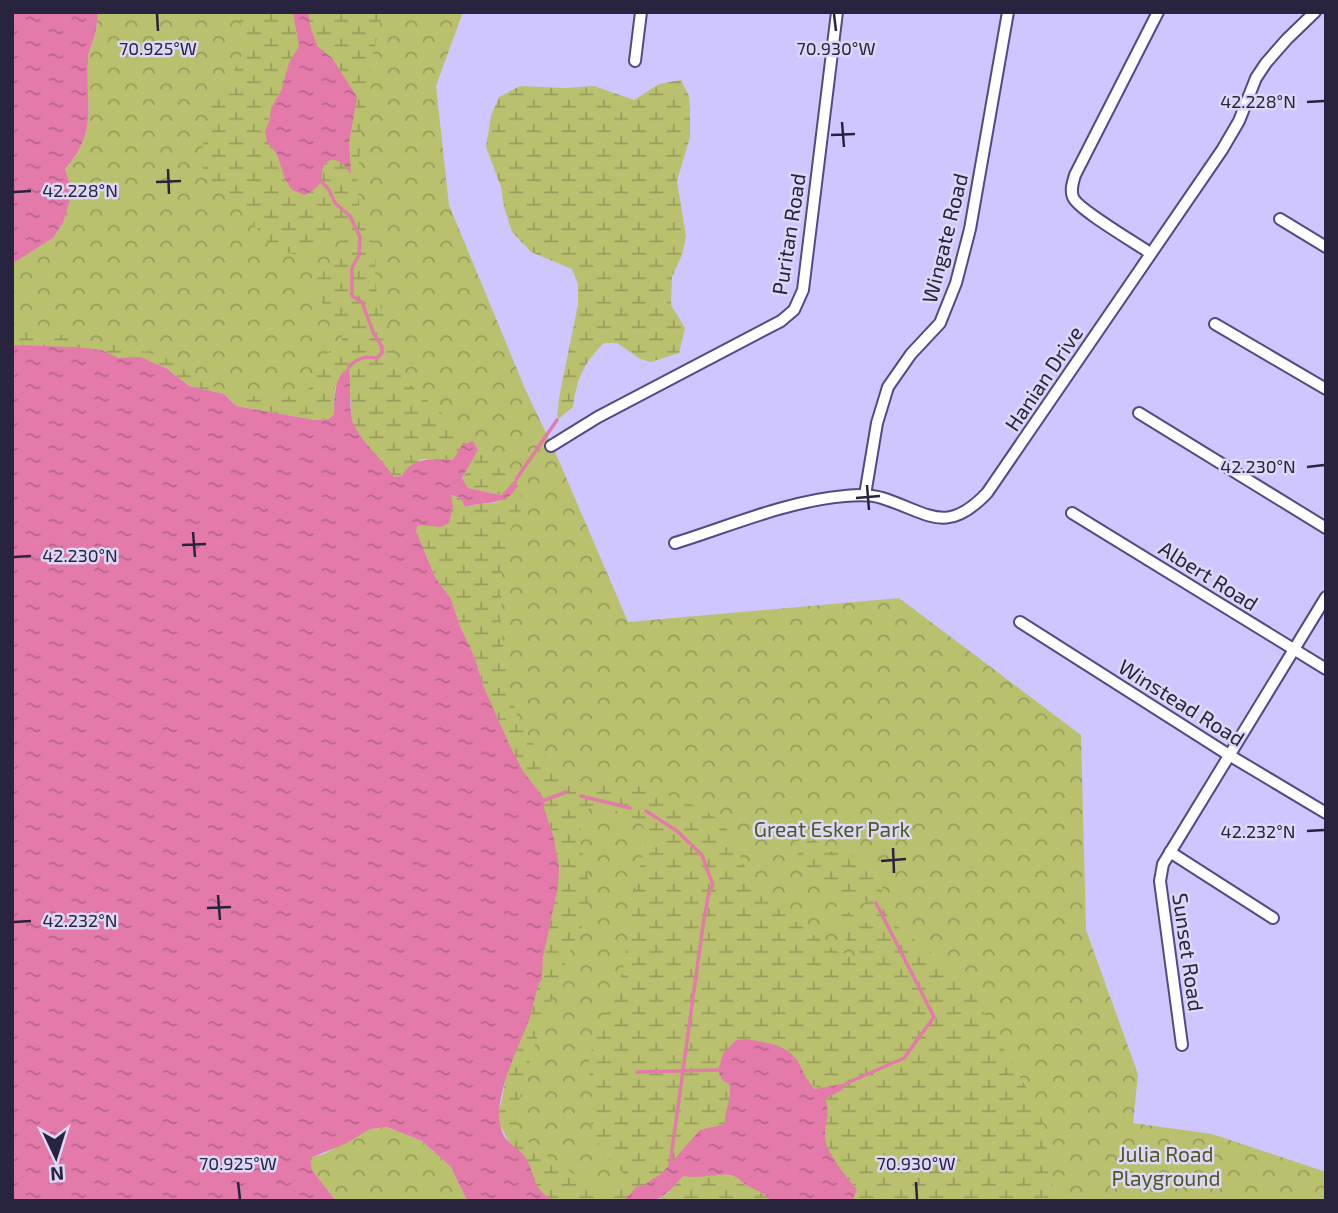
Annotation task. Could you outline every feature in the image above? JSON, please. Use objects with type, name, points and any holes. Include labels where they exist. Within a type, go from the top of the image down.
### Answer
[{"type":"street","points":[[635,61],[641,12]]},
{"type":"street","name":"Puritan Road","points":[[551,446],[598,417],[781,321],[794,310],[803,290],[837,12]]},
{"type":"street","name":"Wingate Road","points":[[864,495],[877,422],[888,387],[911,354],[940,323],[956,283],[970,229],[1008,12]]},
{"type":"street","points":[[1150,253],[1081,207],[1072,195],[1072,186],[1075,175],[1158,12]]},
{"type":"street","name":"Hanian Drive","points":[[675,543],[801,504],[843,496],[864,495],[881,498],[931,517],[945,518],[972,508],[988,493],[1222,150],[1239,121],[1256,78],[1266,63],[1315,12]]},
{"type":"street","points":[[1280,219],[1326,247]]},
{"type":"street","points":[[1215,324],[1326,389]]},
{"type":"street","points":[[1139,413],[1326,528]]},
{"type":"street","name":"Albert Road","points":[[1072,513],[1326,669]]},
{"type":"street","points":[[1273,918],[1170,852],[1326,597]]},
{"type":"street","name":"Winstead Road","points":[[1020,621],[1229,755],[1326,813]]},
{"type":"street","name":"Sunset Road","points":[[1170,852],[1163,863],[1160,880],[1182,1045]]},
{"type":"green space","name":"Great Esker Park","points":[[98,12],[463,12],[436,86],[449,205],[526,391],[628,622],[899,598],[1081,735],[1086,930],[1138,1074],[1133,1123],[1212,1134],[1326,1172],[1326,1201],[852,1201],[857,1190],[632,1192],[624,1201],[554,1201],[511,1146],[484,688],[501,495],[335,387],[263,411],[152,361],[12,345],[12,264],[53,238],[63,223],[70,200],[70,185],[65,169],[83,143],[86,130],[88,56],[96,31]]},
{"type":"green space","points":[[241,12],[293,12],[298,36],[297,48],[275,102],[267,136],[289,186],[295,193],[307,194],[313,191],[330,162],[338,160],[350,173],[349,143],[357,97],[327,53],[318,47],[308,12],[383,12],[370,67],[371,87],[362,129],[357,183],[360,214],[377,249],[377,298],[391,332],[395,362],[407,382],[473,441],[462,445],[453,460],[421,459],[402,476],[394,477],[368,449],[351,420],[350,373],[335,387],[334,414],[329,419],[315,420],[236,406],[224,394],[189,386],[166,368],[140,357],[119,358],[101,350],[75,347],[12,345],[12,331],[113,344],[169,360],[195,378],[213,386],[258,397],[289,397],[302,393],[311,386],[318,361],[341,341],[340,324],[319,299],[316,282],[336,257],[343,241],[342,233],[310,253],[289,253],[275,248],[228,191],[210,182],[202,167],[204,130],[213,100],[234,72],[245,43],[239,18]]},
{"type":"green space","points":[[681,80],[689,96],[690,137],[677,181],[686,236],[682,255],[672,277],[671,305],[685,328],[679,353],[651,362],[640,359],[617,343],[604,343],[582,372],[573,407],[557,420],[578,304],[578,284],[572,269],[531,252],[512,232],[501,187],[486,147],[491,116],[499,97],[520,86],[594,86],[634,100],[659,84]]},
{"type":"green space","points":[[478,450],[513,481],[501,495],[468,488],[462,478]]},
{"type":"green space","points":[[517,484],[524,505],[508,534],[502,573],[501,623],[507,678],[518,718],[536,748],[564,774],[586,783],[645,787],[701,808],[718,819],[728,831],[758,894],[833,949],[864,961],[866,957],[848,942],[840,931],[834,908],[838,906],[866,923],[871,920],[868,905],[856,894],[835,893],[813,876],[798,854],[800,838],[812,839],[827,851],[847,853],[883,878],[881,905],[885,912],[894,924],[942,961],[961,980],[979,1003],[1034,1099],[1045,1128],[1054,1201],[852,1201],[857,1190],[833,1157],[825,1137],[825,1099],[842,1090],[816,1087],[808,1081],[796,1058],[746,1039],[736,1040],[723,1061],[731,1091],[726,1124],[700,1130],[662,1173],[636,1187],[624,1201],[554,1201],[536,1187],[526,1158],[511,1146],[500,1125],[499,1113],[508,1067],[529,1019],[543,966],[558,886],[559,867],[554,839],[544,808],[545,800],[523,771],[511,748],[484,688],[475,658],[451,600],[435,577],[416,531],[418,525],[429,525],[450,495],[460,498],[465,507],[494,503],[511,492]],"holes":[[[595,806],[628,814],[643,826],[646,838],[633,900],[623,970],[613,1000],[594,1039],[588,1066],[595,1104],[591,1124],[593,1133],[605,1155],[626,1176],[627,1181],[613,1190],[596,1189],[524,1138],[516,1124],[515,1116],[533,1049],[588,908],[588,880],[580,838],[582,823],[590,807]]]},
{"type":"green space","points":[[387,1127],[422,1141],[451,1167],[467,1201],[336,1201],[312,1170],[309,1158],[324,1154],[370,1129]]},
{"type":"green space","points":[[722,1175],[733,1178],[771,1201],[657,1201],[683,1176],[695,1179]]},
{"type":"water","points":[[12,12],[98,12],[96,31],[88,56],[86,130],[76,155],[65,169],[70,185],[70,200],[63,223],[53,238],[12,264]]},
{"type":"water","points":[[293,12],[308,12],[318,47],[332,58],[357,97],[349,143],[351,175],[340,162],[329,161],[323,168],[320,183],[305,195],[292,190],[285,179],[277,154],[267,142],[265,131],[289,63],[299,46]]},
{"type":"water","points":[[12,345],[75,347],[101,350],[119,358],[140,357],[166,368],[189,386],[224,394],[236,406],[315,420],[329,419],[334,414],[337,382],[349,367],[353,423],[394,477],[402,476],[418,462],[431,459],[453,460],[462,445],[473,441],[478,450],[462,478],[468,488],[501,495],[517,478],[512,494],[498,501],[465,507],[460,498],[451,495],[453,506],[449,523],[441,527],[418,525],[416,531],[435,577],[451,599],[484,688],[511,748],[523,771],[545,800],[544,808],[554,839],[559,867],[558,886],[543,957],[542,979],[502,1092],[500,1121],[505,1138],[523,1154],[538,1187],[554,1201],[467,1201],[451,1167],[422,1141],[387,1127],[370,1129],[345,1144],[310,1158],[312,1170],[336,1201],[12,1201]]},
{"type":"water","points":[[736,1040],[769,1043],[790,1053],[815,1089],[847,1083],[842,1090],[825,1099],[828,1114],[825,1137],[833,1157],[857,1190],[852,1201],[771,1201],[736,1177],[723,1174],[683,1176],[658,1199],[624,1201],[636,1187],[662,1173],[700,1130],[725,1124],[730,1089],[718,1070],[723,1054]]},
{"type":"waterway","points":[[321,181],[335,203],[350,216],[360,237],[359,255],[352,268],[352,296],[362,302],[373,332],[382,347],[382,353],[377,358],[362,358],[349,367]]},
{"type":"waterway","points":[[517,478],[557,420]]},
{"type":"waterway","points":[[545,800],[566,792]]},
{"type":"waterway","points":[[581,796],[630,808]]},
{"type":"waterway","points":[[646,811],[677,831],[702,855],[713,885],[709,892],[703,925],[670,1165]]},
{"type":"waterway","points":[[847,1083],[904,1058],[934,1017],[876,903]]},
{"type":"waterway","points":[[637,1072],[718,1070]]},
{"type":"park label","name":"Julia Road Playground","points":[[1166,1165]]}]
